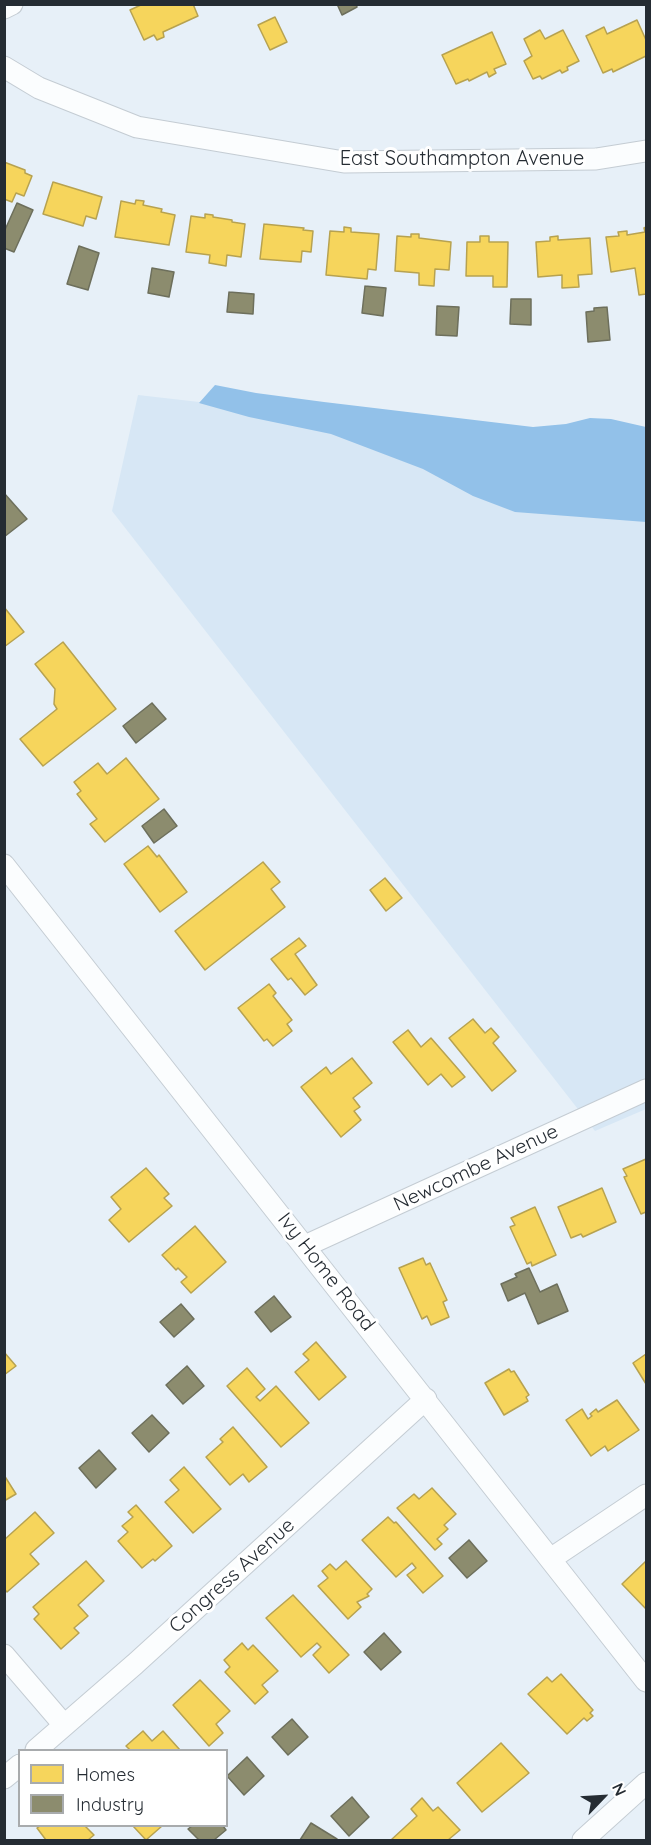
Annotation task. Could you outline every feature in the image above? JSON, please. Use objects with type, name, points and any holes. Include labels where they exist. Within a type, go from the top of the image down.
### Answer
[{"type":"street","points":[[4,8],[12,4]]},
{"type":"street","name":"East Southampton Avenue","points":[[4,67],[39,88],[137,127],[344,162],[596,159],[646,151]]},
{"type":"street","name":"Ivy Home Road","points":[[4,865],[552,1558],[646,1681]]},
{"type":"street","name":"Newcombe Avenue","points":[[305,1246],[646,1090]]},
{"type":"street","name":"Congress Avenue","points":[[37,1749],[144,1656],[426,1399]]},
{"type":"street","points":[[552,1558],[646,1495]]},
{"type":"street","points":[[4,1656],[64,1725]]},
{"type":"street","points":[[4,1778],[18,1767]]},
{"type":"street","points":[[583,1840],[646,1783]]},
{"type":"shaded area","points":[[138,395],[243,407],[646,471],[646,1109],[595,1131],[112,511]]},
{"type":"water","points":[[215,385],[324,402],[533,427],[566,424],[590,418],[611,419],[646,427],[646,522],[515,512],[473,496],[423,469],[331,434],[249,417],[199,403]]},
{"type":"building: Homes","points":[[143,4],[193,4],[198,16],[163,32],[164,37],[157,40],[154,35],[144,40],[130,10]]},
{"type":"building: Homes","points":[[275,17],[287,42],[270,50],[258,25]]},
{"type":"building: Homes","points":[[637,20],[646,40],[646,56],[613,72],[612,69],[603,73],[586,36],[604,27],[607,34]]},
{"type":"building: Homes","points":[[540,30],[545,39],[563,30],[579,61],[567,67],[568,70],[562,73],[560,70],[542,79],[540,76],[533,79],[524,61],[532,56],[524,39]]},
{"type":"building: Homes","points":[[492,32],[506,64],[494,69],[496,73],[489,77],[487,72],[469,81],[468,79],[456,84],[442,55]]},
{"type":"building: Homes","points":[[4,162],[25,170],[25,173],[32,176],[24,196],[16,193],[12,202],[4,199]]},
{"type":"building: Homes","points":[[53,182],[102,197],[96,219],[86,216],[83,226],[43,214]]},
{"type":"building: Homes","points":[[136,200],[144,201],[143,205],[162,209],[161,212],[175,215],[169,245],[115,237],[121,201],[135,204]]},
{"type":"building: Homes","points":[[205,214],[245,224],[241,257],[227,255],[226,266],[209,263],[210,255],[186,252],[191,216],[205,218]]},
{"type":"building: Homes","points":[[264,224],[313,231],[311,252],[302,251],[301,262],[260,259]]},
{"type":"building: Homes","points":[[344,227],[351,228],[351,232],[379,234],[376,270],[368,269],[367,279],[326,275],[330,231],[344,232]]},
{"type":"building: Homes","points":[[646,227],[646,294],[639,295],[635,268],[611,272],[606,237],[619,236],[618,232],[627,231],[627,235],[645,232]]},
{"type":"building: Homes","points":[[411,234],[419,234],[419,238],[451,242],[449,270],[435,269],[434,286],[419,285],[419,273],[395,271],[397,236],[411,237]]},
{"type":"building: Homes","points":[[480,236],[489,236],[489,242],[508,242],[507,287],[493,287],[493,276],[466,276],[467,242],[480,242]]},
{"type":"building: Homes","points":[[558,236],[558,240],[590,238],[592,274],[578,275],[579,287],[562,288],[562,275],[538,277],[536,242],[550,241],[550,237]]},
{"type":"building: Homes","points":[[4,607],[24,632],[4,647]]},
{"type":"building: Homes","points":[[63,642],[116,709],[43,766],[20,739],[57,709],[54,704],[55,689],[35,664]]},
{"type":"building: Homes","points":[[126,758],[159,799],[105,842],[90,824],[97,819],[77,794],[81,791],[74,782],[98,763],[107,774]]},
{"type":"building: Homes","points":[[148,846],[157,857],[159,855],[187,892],[160,912],[124,864]]},
{"type":"building: Homes","points":[[263,862],[280,882],[271,889],[285,907],[205,970],[175,931]]},
{"type":"building: Homes","points":[[385,878],[402,898],[386,911],[370,890]]},
{"type":"building: Homes","points":[[299,938],[306,946],[295,954],[317,985],[305,995],[291,978],[288,980],[271,959]]},
{"type":"building: Homes","points":[[269,984],[276,993],[273,996],[292,1020],[287,1024],[292,1031],[273,1046],[267,1039],[264,1041],[238,1008]]},
{"type":"building: Homes","points":[[473,1019],[485,1033],[491,1028],[499,1037],[493,1043],[516,1071],[492,1091],[449,1038]]},
{"type":"building: Homes","points":[[408,1030],[421,1047],[431,1038],[465,1077],[452,1087],[441,1074],[428,1085],[393,1042]]},
{"type":"building: Homes","points":[[352,1058],[372,1083],[353,1098],[360,1107],[354,1111],[361,1120],[341,1137],[301,1087],[326,1067],[331,1074]]},
{"type":"building: Homes","points":[[646,1159],[646,1212],[641,1214],[624,1177],[627,1176],[623,1169]]},
{"type":"building: Homes","points":[[146,1168],[169,1194],[164,1198],[172,1206],[129,1242],[109,1220],[121,1209],[111,1197]]},
{"type":"building: Homes","points":[[602,1188],[616,1222],[583,1237],[581,1234],[571,1238],[558,1207]]},
{"type":"building: Homes","points":[[535,1207],[556,1255],[532,1266],[531,1262],[527,1264],[510,1227],[515,1225],[511,1218]]},
{"type":"building: Homes","points":[[195,1226],[226,1262],[191,1293],[181,1282],[187,1277],[178,1268],[176,1270],[162,1255]]},
{"type":"building: Homes","points":[[423,1258],[426,1265],[430,1263],[447,1300],[443,1302],[449,1317],[431,1325],[427,1316],[422,1319],[399,1268]]},
{"type":"building: Homes","points":[[316,1342],[346,1377],[319,1400],[295,1372],[309,1360],[303,1354]]},
{"type":"building: Homes","points":[[4,1352],[16,1366],[4,1375]]},
{"type":"building: Homes","points":[[646,1354],[646,1384],[633,1363]]},
{"type":"building: Homes","points":[[247,1368],[265,1389],[256,1397],[260,1401],[276,1386],[309,1423],[281,1447],[227,1386]]},
{"type":"building: Homes","points":[[509,1369],[511,1372],[514,1371],[529,1395],[526,1397],[528,1401],[504,1415],[485,1383]]},
{"type":"building: Homes","points":[[617,1400],[639,1430],[608,1451],[605,1446],[591,1456],[566,1420],[582,1409],[588,1419],[596,1409],[598,1412]]},
{"type":"building: Homes","points":[[233,1427],[267,1467],[249,1482],[243,1474],[230,1485],[206,1457],[223,1442],[220,1439]]},
{"type":"building: Homes","points":[[184,1467],[221,1509],[193,1533],[165,1502],[179,1490],[170,1480]]},
{"type":"building: Homes","points":[[4,1475],[16,1494],[4,1501]]},
{"type":"building: Homes","points":[[432,1488],[456,1514],[444,1525],[448,1529],[437,1539],[442,1544],[435,1550],[397,1508],[414,1494],[419,1499]]},
{"type":"building: Homes","points":[[136,1505],[172,1546],[155,1561],[153,1559],[142,1568],[118,1541],[128,1532],[122,1526],[133,1517],[128,1512]]},
{"type":"building: Homes","points":[[35,1512],[54,1533],[30,1554],[39,1564],[7,1592],[4,1589],[4,1540]]},
{"type":"building: Homes","points":[[388,1517],[394,1523],[396,1522],[443,1576],[423,1593],[407,1575],[416,1568],[412,1563],[396,1577],[362,1540]]},
{"type":"building: Homes","points":[[86,1561],[104,1581],[78,1605],[88,1616],[74,1628],[79,1633],[61,1649],[34,1619],[39,1614],[33,1607]]},
{"type":"building: Homes","points":[[346,1561],[372,1589],[367,1594],[369,1596],[357,1602],[361,1607],[348,1619],[318,1586],[328,1578],[322,1571],[330,1564],[336,1570]]},
{"type":"building: Homes","points":[[646,1561],[646,1609],[622,1584]]},
{"type":"building: Homes","points":[[293,1595],[349,1655],[329,1673],[313,1655],[321,1647],[317,1643],[301,1657],[266,1618]]},
{"type":"building: Homes","points":[[242,1643],[248,1650],[253,1645],[278,1671],[262,1685],[268,1692],[255,1704],[225,1672],[230,1667],[224,1660]]},
{"type":"building: Homes","points":[[561,1674],[593,1710],[590,1713],[593,1716],[587,1721],[584,1718],[567,1734],[528,1694],[547,1677],[552,1682]]},
{"type":"building: Homes","points":[[200,1680],[230,1711],[216,1724],[223,1733],[209,1746],[173,1705]]},
{"type":"building: Homes","points":[[143,1731],[152,1741],[163,1731],[179,1749],[129,1749],[126,1746]]},
{"type":"building: Homes","points":[[501,1743],[529,1773],[482,1812],[457,1783]]},
{"type":"building: Homes","points":[[422,1798],[433,1811],[438,1807],[460,1830],[448,1840],[391,1840],[417,1816],[411,1809]]},
{"type":"building: Homes","points":[[86,1827],[94,1835],[88,1840],[46,1840],[37,1828]]},
{"type":"building: Homes","points":[[134,1827],[161,1827],[146,1840]]},
{"type":"building: Industry","points":[[337,4],[356,4],[357,7],[342,15]]},
{"type":"building: Industry","points":[[17,203],[33,210],[14,252],[4,248],[4,232]]},
{"type":"building: Industry","points":[[79,246],[99,253],[88,290],[67,284]]},
{"type":"building: Industry","points":[[152,268],[174,272],[169,297],[148,293]]},
{"type":"building: Industry","points":[[365,286],[386,288],[383,316],[362,313]]},
{"type":"building: Industry","points":[[229,292],[254,294],[253,314],[227,312]]},
{"type":"building: Industry","points":[[511,299],[531,299],[531,325],[510,324]]},
{"type":"building: Industry","points":[[437,306],[459,307],[457,336],[436,335]]},
{"type":"building: Industry","points":[[607,307],[610,340],[588,342],[586,312],[594,311],[594,308]]},
{"type":"building: Industry","points":[[4,493],[27,519],[4,537]]},
{"type":"building: Industry","points":[[152,703],[166,719],[136,743],[123,726]]},
{"type":"building: Industry","points":[[164,809],[177,826],[154,843],[142,826]]},
{"type":"building: Industry","points":[[529,1268],[540,1292],[557,1284],[568,1311],[538,1324],[525,1293],[508,1301],[501,1284],[517,1277],[515,1274]]},
{"type":"building: Industry","points":[[274,1296],[291,1317],[271,1332],[255,1312]]},
{"type":"building: Industry","points":[[181,1304],[194,1319],[174,1337],[160,1322]]},
{"type":"building: Industry","points":[[187,1366],[204,1386],[183,1404],[166,1385]]},
{"type":"building: Industry","points":[[152,1415],[169,1433],[149,1452],[132,1433]]},
{"type":"building: Industry","points":[[99,1450],[116,1469],[96,1488],[79,1468]]},
{"type":"building: Industry","points":[[469,1540],[487,1561],[467,1578],[449,1558]]},
{"type":"building: Industry","points":[[384,1633],[401,1652],[381,1670],[364,1652]]},
{"type":"building: Industry","points":[[292,1719],[308,1737],[288,1755],[272,1737]]},
{"type":"building: Industry","points":[[247,1757],[264,1776],[244,1795],[228,1775]]},
{"type":"building: Industry","points":[[352,1797],[369,1817],[349,1836],[331,1816]]},
{"type":"building: Industry","points":[[311,1823],[337,1839],[300,1840]]},
{"type":"building: Industry","points":[[191,1827],[224,1827],[226,1830],[214,1840],[199,1840],[188,1829]]}]
